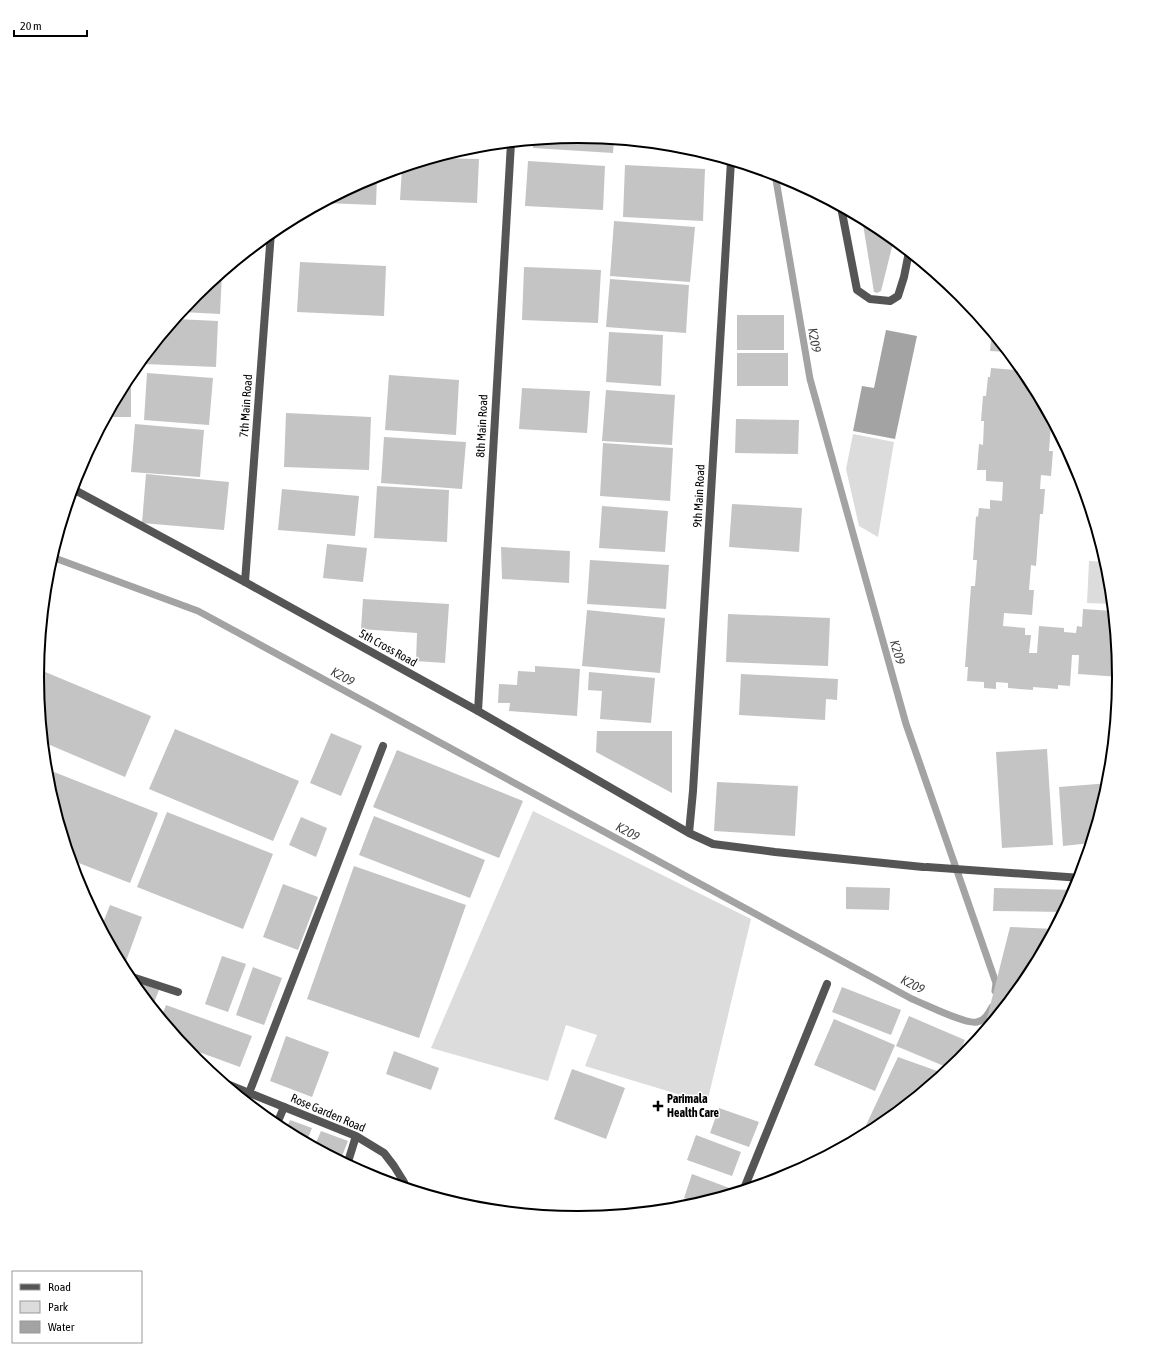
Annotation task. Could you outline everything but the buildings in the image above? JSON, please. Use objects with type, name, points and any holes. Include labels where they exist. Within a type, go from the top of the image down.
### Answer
[{"type":"street","name":"8th Main Road","points":[[478,711],[511,148]]},
{"type":"street","name":"9th Main Road","points":[[688,833],[693,791],[731,165]]},
{"type":"street","points":[[842,213],[857,290],[870,299],[890,302],[898,296],[908,256]]},
{"type":"street","name":"7th Main Road","points":[[245,582],[270,241]]},
{"type":"street","name":"5th Cross Road","points":[[78,492],[478,711],[688,833],[713,844],[775,852],[925,867],[1074,878]]},
{"type":"street","points":[[248,1093],[383,746]]},
{"type":"street","points":[[137,979],[178,992]]},
{"type":"street","points":[[745,1185],[827,984]]},
{"type":"street","name":"Rose Garden Road","points":[[237,1088],[356,1136],[384,1153],[404,1183]]},
{"type":"street","points":[[279,1120],[284,1107]]},
{"type":"street","points":[[349,1160],[356,1136]]},
{"type":"green space","points":[[853,434],[894,442],[878,537],[859,526],[846,469]]},
{"type":"green space","points":[[1089,561],[1100,562],[1107,604],[1087,603]]},
{"type":"green space","points":[[533,811],[751,919],[707,1103],[585,1066],[597,1035],[566,1025],[548,1081],[431,1048]]},
{"type":"water","points":[[886,330],[917,336],[895,439],[853,431],[862,386],[874,388]]},
{"type":"waterway","name":"K209","points":[[776,181],[810,379],[906,724],[996,983],[995,991]]},
{"type":"waterway","name":"K209","points":[[57,559],[198,611],[912,999],[955,1017],[972,1022],[982,1020],[992,1007]]},
{"type":"place","name":"Parimala Health Care","points":[[658,1106]]}]
